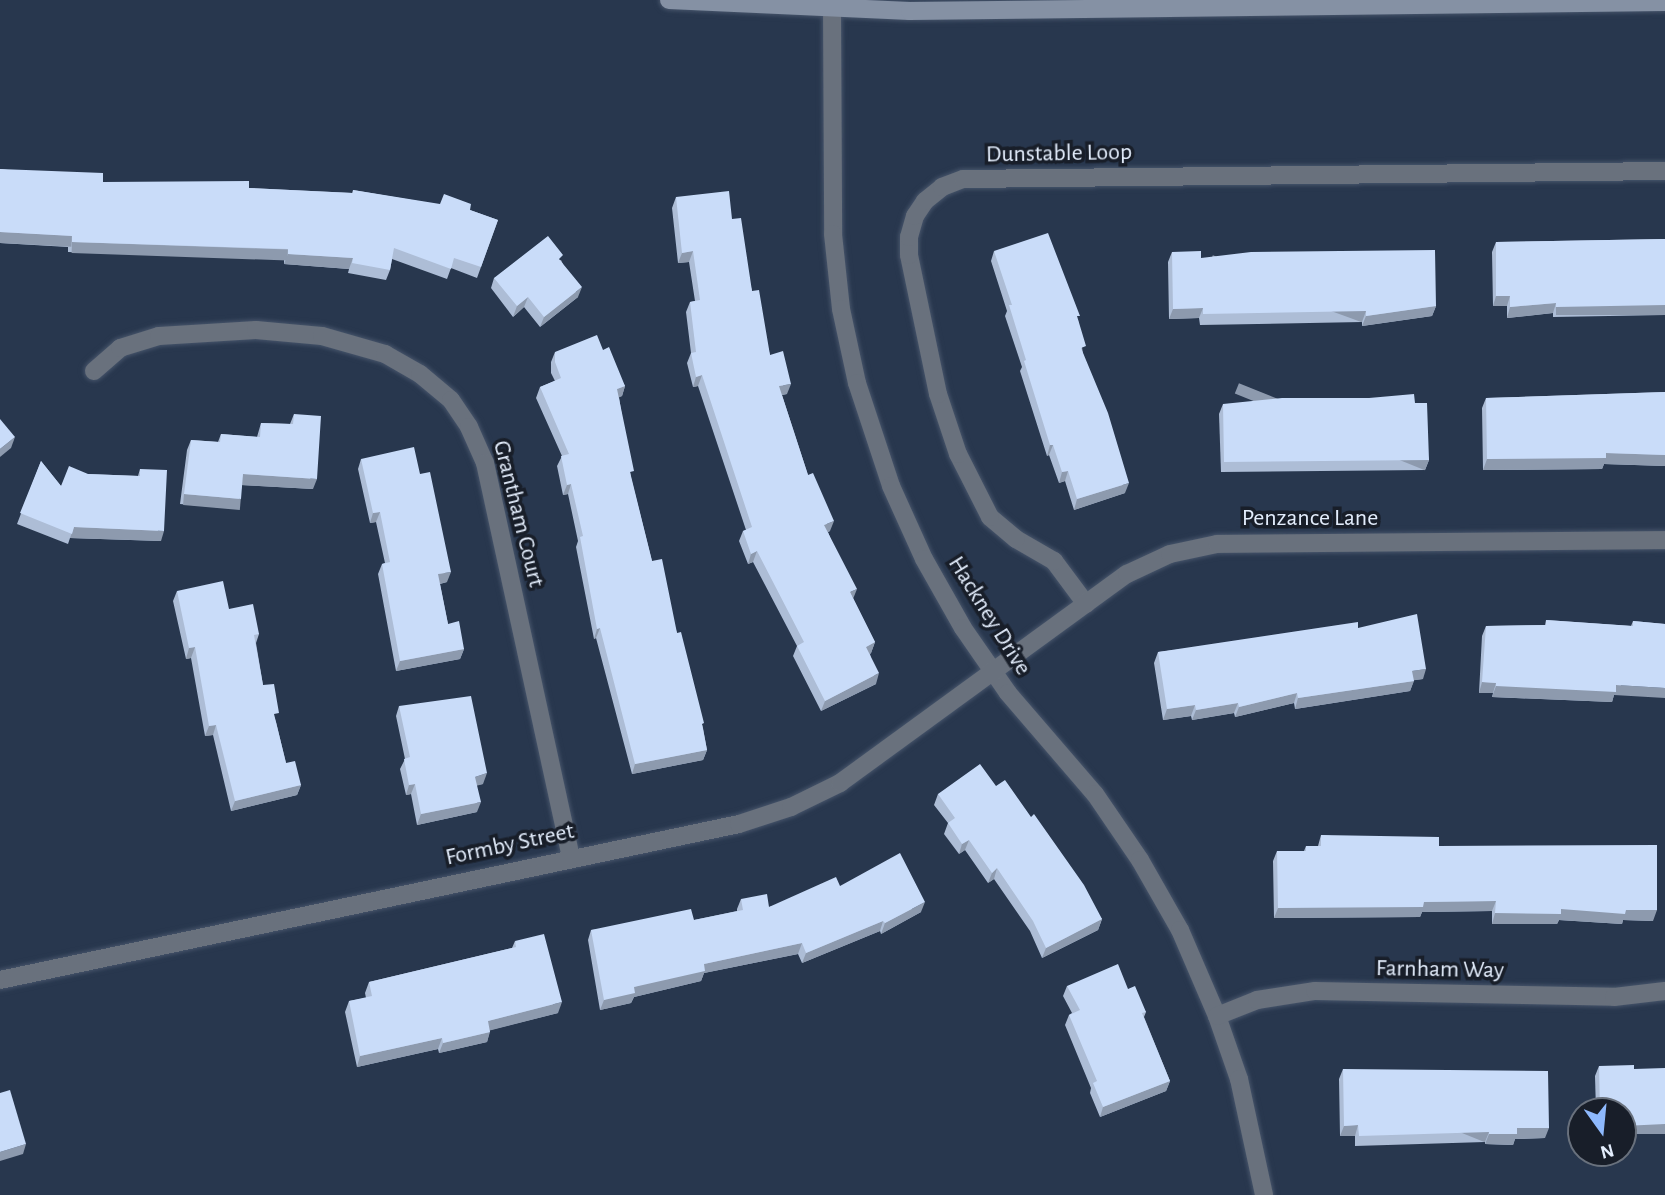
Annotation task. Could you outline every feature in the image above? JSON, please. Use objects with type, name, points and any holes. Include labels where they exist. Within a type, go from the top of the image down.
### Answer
[{"type":"street","points":[[669,0],[937,11],[1665,2]]},
{"type":"street","name":"Hackney Drive","points":[[832,8],[833,234],[841,309],[857,383],[891,486],[924,559],[963,628],[993,673],[1095,794],[1140,860],[1180,930],[1217,1016],[1239,1079],[1264,1195]]},
{"type":"street","name":"Dunstable Loop","points":[[1086,604],[1054,561],[1016,539],[990,517],[954,442],[938,394],[909,255],[909,237],[915,216],[925,201],[942,187],[963,179],[1665,171]]},
{"type":"street","name":"Grantham Court","points":[[94,371],[120,348],[159,336],[256,330],[322,336],[385,354],[420,374],[451,400],[469,427],[485,463],[571,858]]},
{"type":"street","name":"Penzance Lane","points":[[993,673],[1127,574],[1170,554],[1217,544],[1665,540]]},
{"type":"street","name":"Formby Street","points":[[0,980],[739,824],[791,807],[840,783],[993,673]]},
{"type":"street","name":"Farnham Way","points":[[1217,1016],[1256,1000],[1315,991],[1614,997],[1665,991]]},
{"type":"building","points":[[0,169],[103,173],[103,182],[249,181],[249,188],[353,193],[353,190],[440,204],[444,194],[471,204],[470,210],[498,220],[481,267],[454,258],[451,269],[394,248],[390,270],[352,263],[353,258],[288,254],[288,249],[72,242],[72,236],[0,232]]},
{"type":"building","points":[[729,191],[732,219],[741,218],[752,291],[759,290],[770,355],[783,351],[791,384],[779,386],[808,475],[813,473],[834,521],[824,525],[857,589],[850,592],[875,642],[866,647],[879,673],[825,701],[797,646],[804,642],[757,551],[751,554],[743,531],[752,527],[702,375],[696,377],[691,353],[696,352],[690,302],[700,300],[693,251],[682,253],[676,197]]},
{"type":"building","points":[[1048,233],[1080,316],[1077,316],[1086,346],[1081,348],[1108,413],[1129,483],[1077,499],[1068,471],[1062,472],[1053,445],[1050,445],[1024,361],[1026,360],[1009,305],[1012,305],[994,251]]},
{"type":"building","points":[[548,236],[563,255],[559,259],[582,287],[544,317],[528,297],[517,306],[494,278]]},
{"type":"building","points":[[1665,239],[1665,305],[1556,307],[1556,303],[1510,307],[1510,296],[1496,296],[1496,242]]},
{"type":"building","points":[[1435,250],[1436,306],[1366,316],[1366,311],[1203,314],[1203,308],[1173,309],[1172,252],[1201,251],[1201,258],[1251,252]]},
{"type":"building","points":[[597,335],[603,350],[609,347],[625,386],[617,389],[634,471],[630,472],[652,561],[662,559],[677,633],[681,632],[704,723],[707,750],[635,764],[600,628],[597,629],[580,537],[583,536],[571,484],[567,485],[561,456],[569,454],[540,387],[561,378],[555,362],[555,352]]},
{"type":"building","points":[[1665,392],[1665,455],[1606,453],[1606,458],[1487,459],[1486,398]]},
{"type":"building","points":[[1414,394],[1415,403],[1427,403],[1429,460],[1224,462],[1223,404],[1282,398],[1369,398]]},
{"type":"building","points":[[294,414],[321,416],[317,479],[243,474],[241,499],[184,494],[191,440],[220,442],[221,434],[260,437],[261,423],[293,424]]},
{"type":"building","points":[[0,419],[15,437],[0,449]]},
{"type":"building","points":[[414,447],[420,474],[430,472],[451,572],[438,574],[448,624],[459,621],[464,649],[400,661],[382,564],[390,562],[380,512],[373,513],[361,459]]},
{"type":"building","points":[[41,461],[61,486],[69,466],[88,474],[140,476],[140,469],[167,470],[164,531],[74,527],[72,534],[20,513]]},
{"type":"building","points":[[223,581],[229,609],[253,604],[259,634],[254,635],[263,685],[274,684],[279,713],[274,714],[286,763],[295,761],[301,785],[235,801],[216,725],[209,726],[195,647],[189,648],[177,591]]},
{"type":"building","points":[[1417,614],[1426,669],[1412,671],[1414,681],[1298,698],[1297,693],[1239,707],[1238,703],[1196,710],[1195,705],[1167,709],[1158,652],[1358,622],[1358,628]]},
{"type":"building","points":[[1546,620],[1633,626],[1633,621],[1665,624],[1665,688],[1616,685],[1616,692],[1496,686],[1496,683],[1482,682],[1486,626],[1546,625]]},
{"type":"building","points":[[471,696],[487,773],[475,777],[481,802],[421,814],[415,784],[409,785],[404,759],[410,757],[399,706]]},
{"type":"building","points":[[980,764],[996,786],[1005,780],[1031,817],[1034,814],[1084,885],[1102,919],[1046,948],[1033,921],[997,868],[992,873],[969,840],[962,844],[948,823],[955,818],[938,794]]},
{"type":"building","points":[[1321,835],[1439,837],[1439,846],[1657,845],[1657,910],[1626,910],[1625,914],[1561,909],[1561,914],[1495,913],[1496,901],[1424,902],[1423,907],[1278,908],[1277,851],[1306,851],[1306,846],[1321,846]]},
{"type":"building","points":[[900,853],[925,902],[885,923],[883,921],[806,953],[802,943],[704,964],[705,971],[634,987],[635,993],[604,1000],[591,930],[691,909],[694,920],[743,910],[741,899],[767,894],[769,907],[836,877],[840,886]]},
{"type":"building","points":[[544,934],[562,1002],[488,1021],[490,1032],[443,1043],[442,1038],[360,1056],[349,1001],[372,996],[369,982],[516,947],[515,941]]},
{"type":"building","points":[[1118,964],[1128,989],[1135,986],[1146,1012],[1142,1013],[1170,1081],[1103,1107],[1093,1083],[1097,1081],[1069,1015],[1080,1010],[1067,986]]},
{"type":"building","points":[[1599,1066],[1665,1068],[1665,1124],[1637,1125],[1637,1097],[1600,1097]]},
{"type":"building","points":[[1343,1069],[1548,1071],[1549,1128],[1517,1128],[1517,1134],[1489,1132],[1359,1136],[1358,1125],[1344,1126]]},
{"type":"building","points":[[10,1090],[26,1144],[0,1152],[0,1093]]}]
